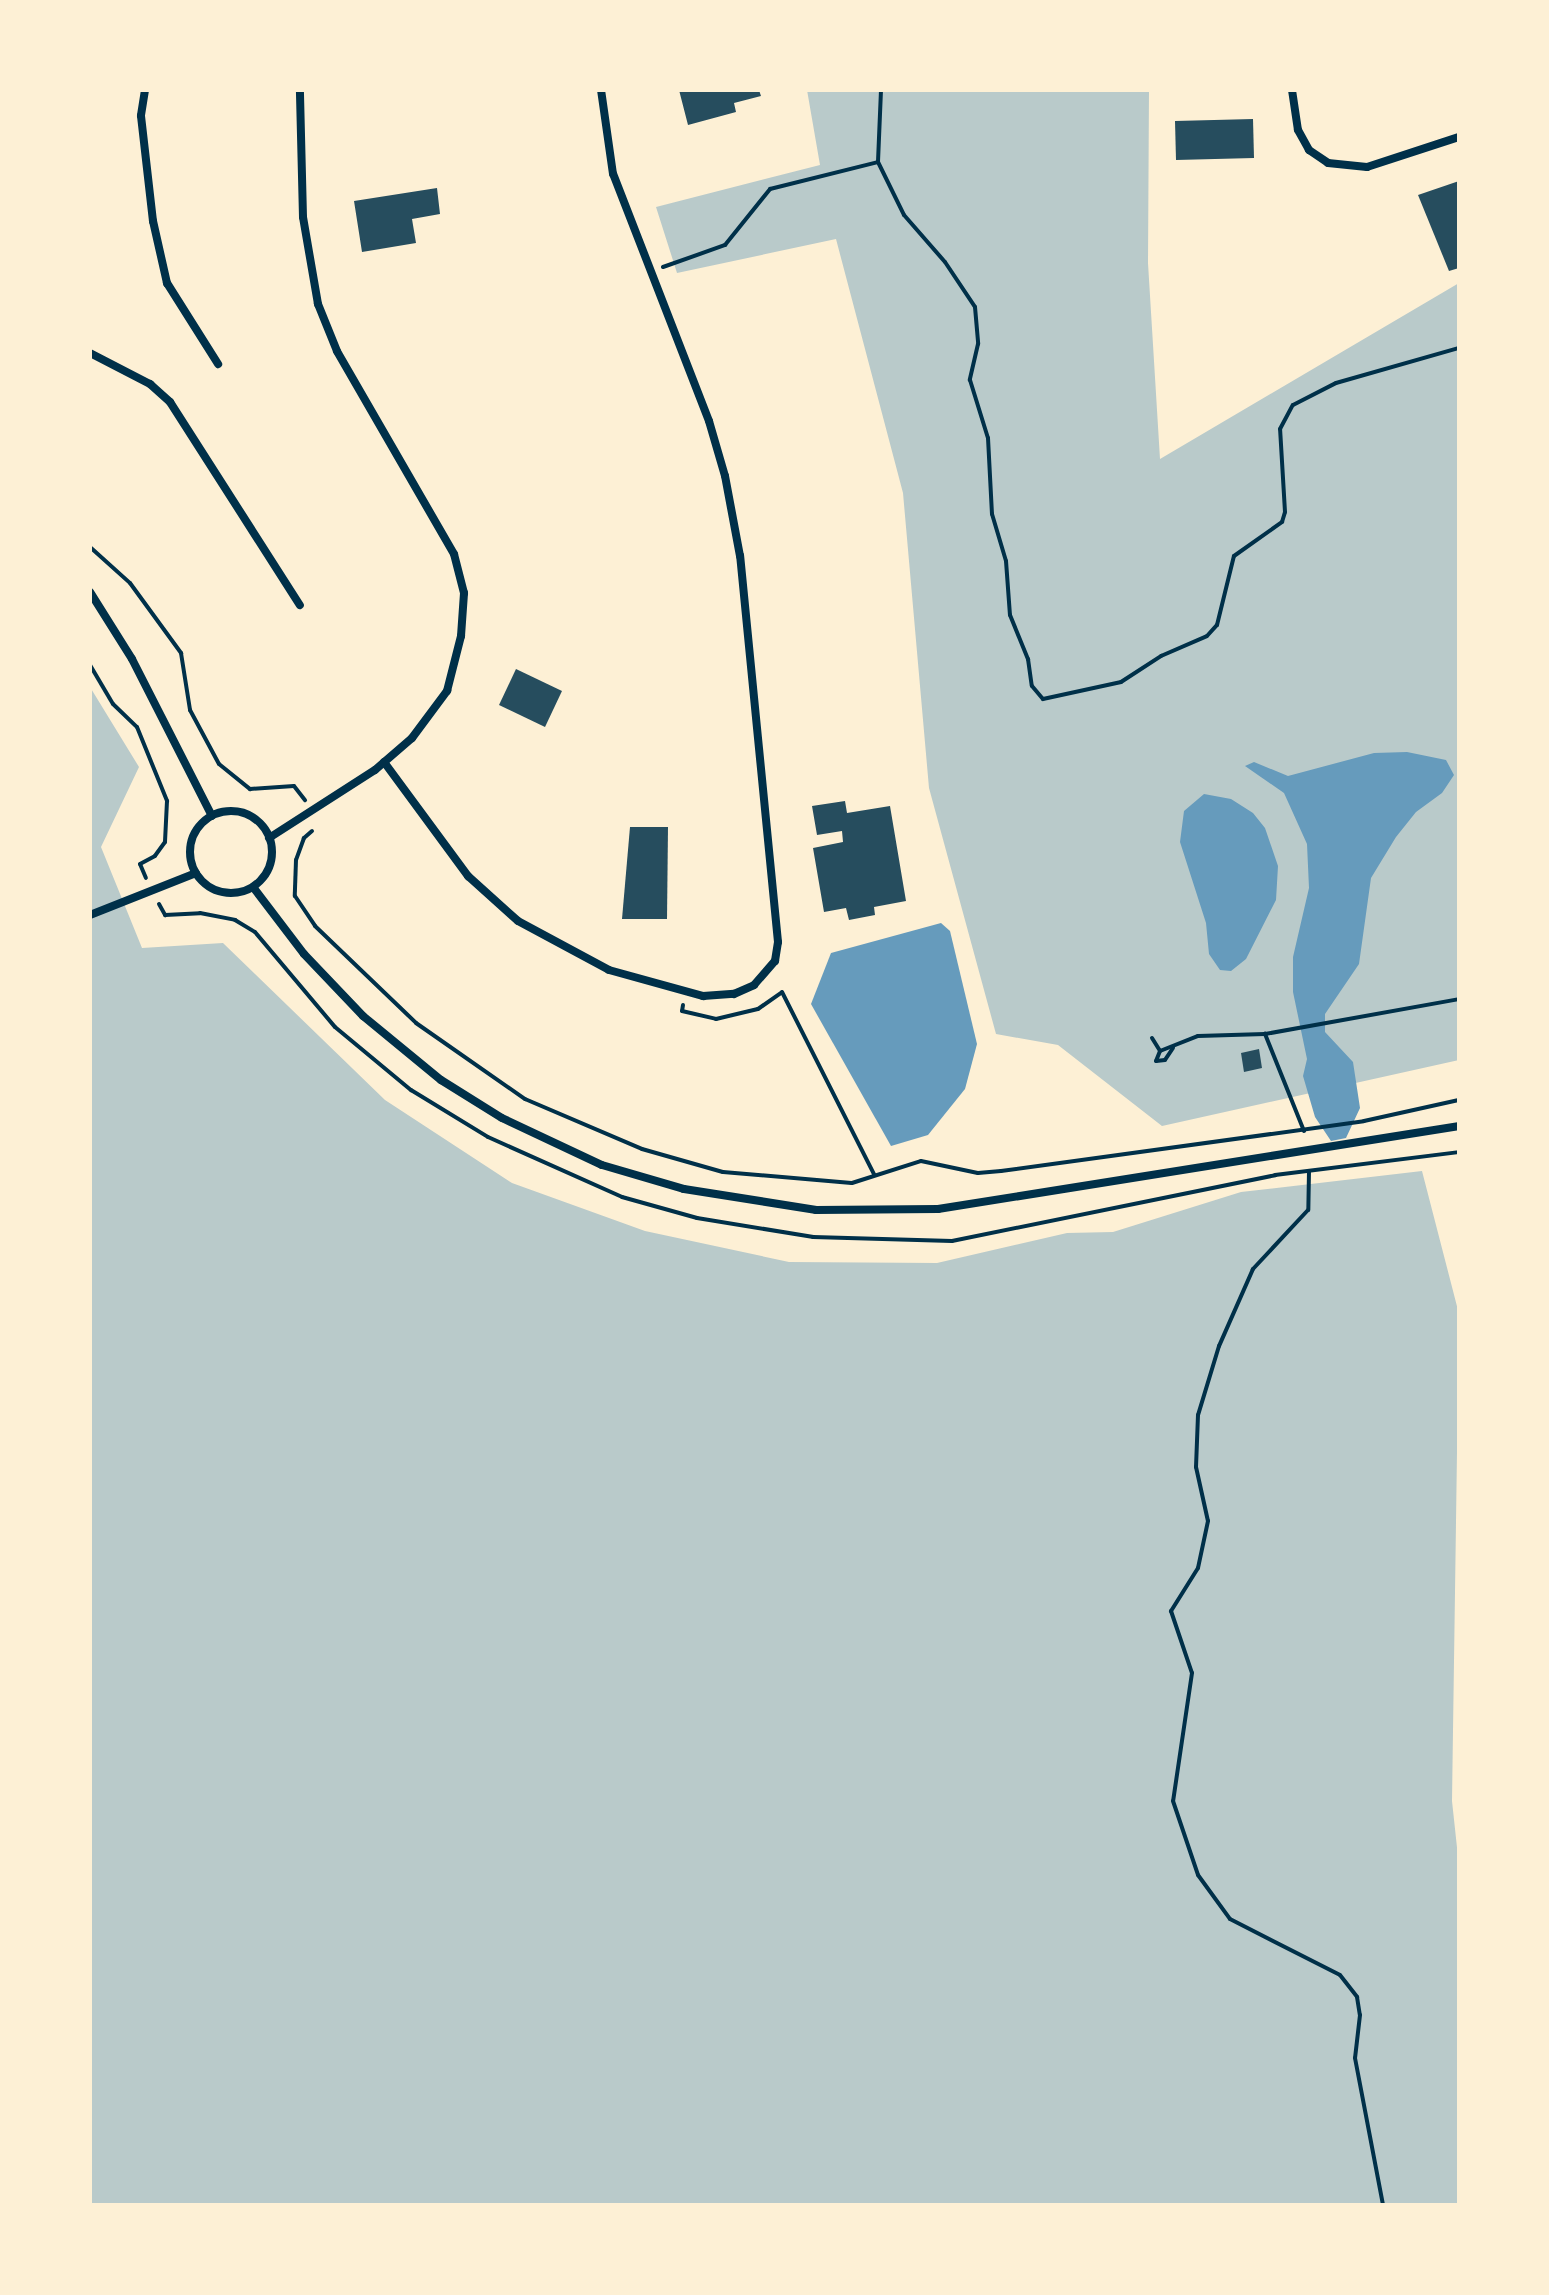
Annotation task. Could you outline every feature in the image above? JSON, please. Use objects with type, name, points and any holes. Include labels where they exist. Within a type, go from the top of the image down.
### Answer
[{"type":"street","points":[[145,90],[141,116],[153,221],[167,283],[218,364]]},
{"type":"street","points":[[269,838],[384,762],[412,738],[447,691],[461,636],[464,593],[454,554],[337,351],[318,304],[303,217],[300,90]]},
{"type":"street","points":[[384,762],[442,845],[518,921],[609,970],[686,992],[734,994],[754,985],[775,961],[778,942],[733,516],[709,421],[648,272],[613,174],[601,90]]},
{"type":"street","points":[[1292,90],[1298,130],[1309,150],[1328,163],[1367,167],[1459,137]]},
{"type":"street","points":[[90,353],[150,384],[170,402],[300,605]]},
{"type":"street","points":[[90,592],[132,659],[212,816]]},
{"type":"street","points":[[225,812],[252,817],[269,838],[270,865],[253,887],[228,893],[204,883],[196,873],[191,848],[194,835],[212,816],[225,812]]},
{"type":"street","points":[[90,915],[196,873]]},
{"type":"street","points":[[253,887],[304,954],[363,1016],[441,1080],[502,1118],[602,1165],[684,1189],[816,1210],[938,1209],[1459,1126]]},
{"type":"path","points":[[881,90],[878,162],[904,215],[945,262],[975,307],[978,344],[970,380],[988,438],[992,514],[1006,561],[1010,615],[1028,659],[1032,686],[1043,699],[1121,682],[1161,656],[1207,636],[1217,625],[1234,556],[1282,522],[1285,512],[1280,429],[1293,405],[1336,383],[1459,348]]},
{"type":"path","points":[[648,272],[725,245],[770,189],[878,162]]},
{"type":"path","points":[[90,547],[130,583],[181,653],[190,710],[219,764],[250,789],[294,786],[313,810],[321,824],[304,838],[296,860],[295,896],[315,926],[364,975],[474,1067],[584,1127],[723,1172],[852,1183],[921,1161],[978,1173],[1001,1171],[1264,1137],[1364,1121],[1459,1100]]},
{"type":"path","points":[[90,665],[113,704],[137,727],[164,790],[169,826],[165,842],[140,864],[165,915],[200,913],[235,920],[255,932],[335,1027],[411,1090],[488,1137],[622,1197],[697,1218],[813,1237],[952,1241],[1275,1175],[1459,1152]]},
{"type":"path","points":[[686,992],[682,1011],[716,1019],[758,1009],[782,992],[874,1174]]},
{"type":"path","points":[[1173,1048],[1161,1062],[1155,1055],[1160,1051],[1208,1035],[1265,1034],[1459,999]]},
{"type":"path","points":[[1265,1034],[1297,1107],[1306,1144]]},
{"type":"path","points":[[1152,1038],[1160,1051]]},
{"type":"path","points":[[1307,1156],[1308,1210],[1253,1269],[1219,1346],[1198,1415],[1196,1467],[1208,1521],[1198,1568],[1171,1611],[1192,1673],[1174,1816],[1198,1875],[1230,1919],[1257,1938],[1340,1975],[1357,1997],[1356,2069],[1383,2205]]},
{"type":"shaded area","points":[[807,90],[1149,90],[1148,263],[1160,459],[1459,283],[1459,1060],[1162,1126],[1058,1045],[996,1034],[929,788],[903,493],[836,239],[677,273],[656,207],[820,165]]},
{"type":"shaded area","points":[[90,687],[139,767],[101,847],[142,948],[223,943],[385,1100],[512,1183],[645,1231],[789,1262],[937,1263],[1067,1233],[1113,1232],[1241,1192],[1422,1171],[1459,1314],[1452,1801],[1459,1866],[1459,2205],[90,2205]]},
{"type":"water","points":[[1407,752],[1446,760],[1454,775],[1442,793],[1416,812],[1396,837],[1371,878],[1359,964],[1325,1014],[1325,1032],[1353,1062],[1360,1108],[1346,1138],[1331,1141],[1315,1117],[1303,1076],[1307,1059],[1293,992],[1293,957],[1309,888],[1307,844],[1284,793],[1245,766],[1254,762],[1288,776],[1374,753]]},
{"type":"water","points":[[1204,794],[1231,799],[1253,813],[1265,828],[1278,866],[1276,900],[1246,959],[1231,971],[1220,970],[1209,954],[1206,923],[1180,842],[1184,811]]},
{"type":"water","points":[[941,923],[950,931],[977,1044],[965,1089],[928,1135],[891,1146],[811,1004],[831,953]]},
{"type":"building","points":[[679,90],[759,90],[761,96],[734,103],[736,112],[688,125]]},
{"type":"building","points":[[1253,119],[1254,158],[1176,160],[1175,121]]},
{"type":"building","points":[[1459,181],[1459,268],[1449,271],[1418,195]]},
{"type":"building","points":[[437,188],[440,214],[412,219],[416,243],[362,252],[354,201]]},
{"type":"building","points":[[516,669],[562,691],[545,727],[499,705]]},
{"type":"building","points":[[845,801],[847,813],[890,806],[906,901],[874,907],[875,915],[849,920],[846,908],[824,912],[813,848],[843,842],[842,831],[817,835],[812,806]]},
{"type":"building","points":[[630,827],[668,827],[667,919],[622,919]]},
{"type":"building","points":[[1259,1049],[1262,1068],[1244,1072],[1241,1053]]}]
